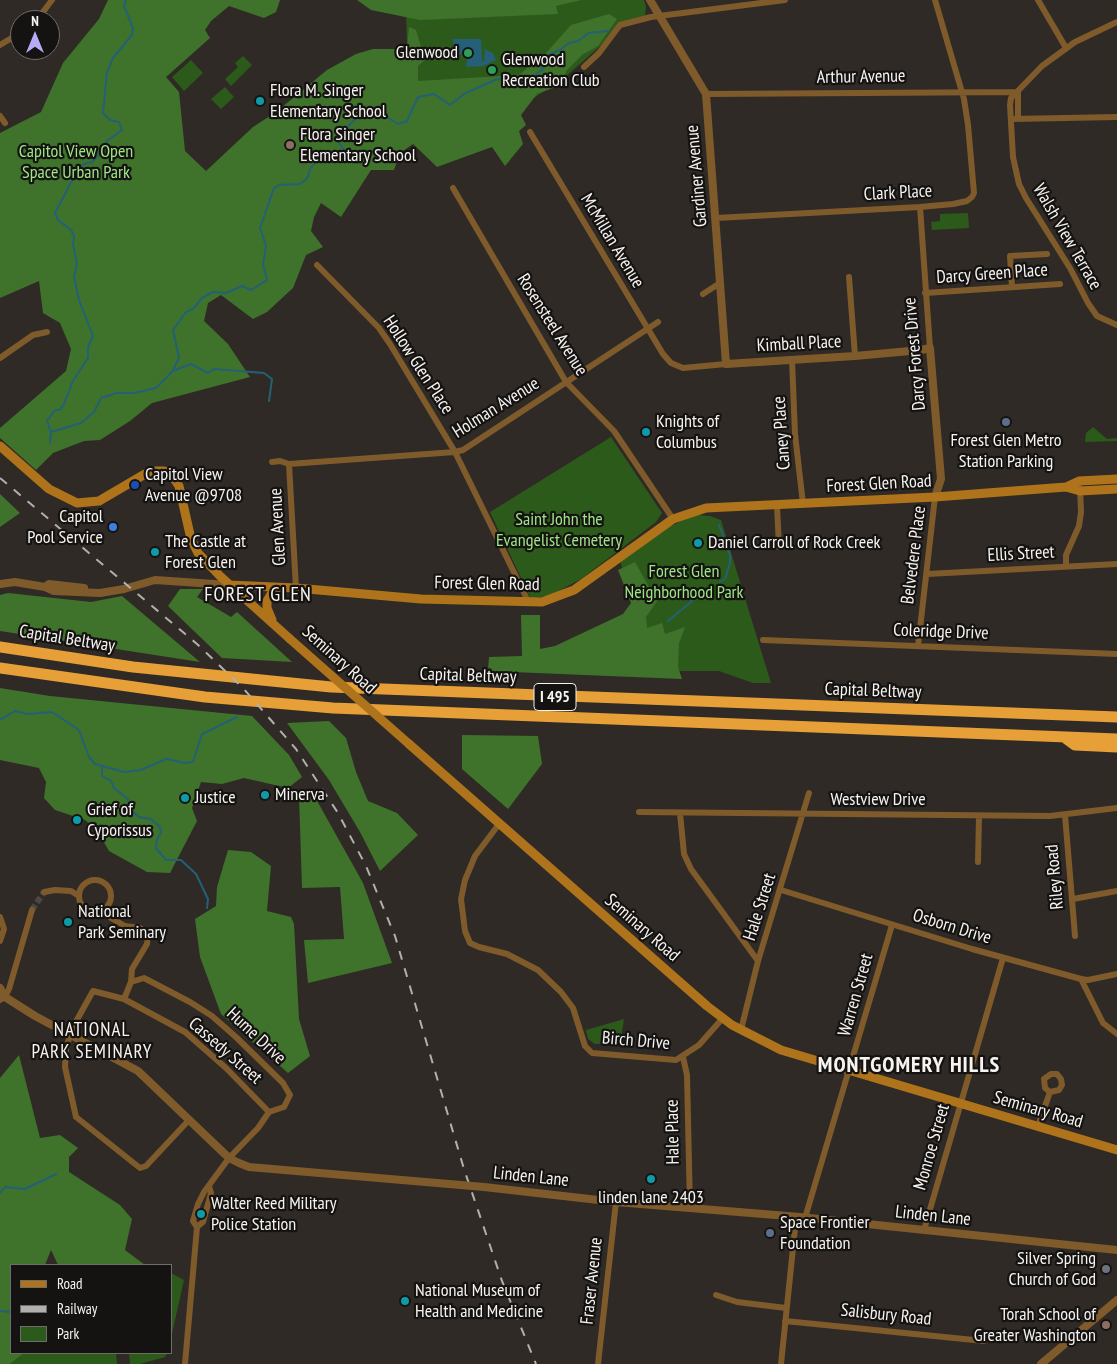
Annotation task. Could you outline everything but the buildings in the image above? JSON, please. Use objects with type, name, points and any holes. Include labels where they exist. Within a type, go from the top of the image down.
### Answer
[{"type":"highway","name":"Capital Beltway","points":[[0,647],[142,668],[331,687],[1116,717]]},
{"type":"highway","name":"I 495","points":[[0,668],[205,697],[332,708],[1117,738]]},
{"type":"highway","points":[[1064,737],[1075,745],[1117,747]]},
{"type":"main road","name":"Seminary Road","points":[[0,446],[49,489],[77,503],[99,501],[154,471],[164,471],[171,474],[179,486],[188,530],[194,547],[229,584],[722,1019],[781,1050],[1117,1150]]},
{"type":"main road","name":"Forest Glen Road","points":[[229,584],[421,599],[529,603],[552,600],[574,590],[673,518],[706,508],[936,497],[1066,487],[1079,482],[1117,479]]},
{"type":"main road","name":"Forest Glen Road","points":[[1066,487],[1080,492],[1117,489]]},
{"type":"main road","points":[[275,625],[267,608],[267,601],[273,591],[281,587]]},
{"type":"street","name":"Gardiner Avenue","points":[[650,0],[706,94],[726,364]]},
{"type":"street","points":[[584,67],[599,53],[620,25],[651,17],[728,4],[784,0]]},
{"type":"street","name":"Clark Place","points":[[716,218],[920,208],[967,201],[974,193],[968,125],[962,91],[935,0]]},
{"type":"street","points":[[1038,0],[1066,48]]},
{"type":"street","points":[[1018,92],[1042,66],[1066,48],[1117,22]]},
{"type":"street","name":"Arthur Avenue","points":[[706,94],[1018,92]]},
{"type":"street","name":"Walsh View Terrace","points":[[1018,92],[1014,118],[1013,157],[1019,184],[1097,316],[1117,325]]},
{"type":"street","points":[[0,116],[4,123]]},
{"type":"street","points":[[1014,118],[1117,117]]},
{"type":"street","name":"McMillan Avenue","points":[[530,132],[647,329],[671,363]]},
{"type":"street","name":"Rosensteel Avenue","points":[[453,188],[566,382],[614,431],[673,518]]},
{"type":"street","name":"Darcy Forest Drive","points":[[920,208],[924,293],[941,479],[936,497]]},
{"type":"street","points":[[1012,287],[1010,256],[1047,254]]},
{"type":"street","name":"Hollow Glen Place","points":[[317,265],[379,328],[455,452],[529,603]]},
{"type":"street","points":[[849,277],[855,356]]},
{"type":"street","points":[[703,294],[720,283]]},
{"type":"street","name":"Darcy Green Place","points":[[924,293],[1060,284]]},
{"type":"street","name":"Holman Avenue","points":[[272,462],[280,461],[289,464],[462,450],[658,322]]},
{"type":"street","points":[[0,358],[33,335],[47,332]]},
{"type":"street","name":"Kimball Place","points":[[671,363],[683,368],[855,356],[930,348]]},
{"type":"street","name":"Caney Place","points":[[792,360],[795,434],[803,504]]},
{"type":"street","name":"Glen Avenue","points":[[289,464],[296,588]]},
{"type":"street","points":[[1066,566],[1066,555],[1079,526],[1081,512],[1079,482]]},
{"type":"street","name":"Belvedere Place","points":[[918,646],[936,497]]},
{"type":"street","points":[[777,505],[779,547]]},
{"type":"street","name":"Ellis Street","points":[[926,574],[1117,564]]},
{"type":"street","name":"Forest Glen Road","points":[[0,584],[15,582],[45,587],[54,591],[100,593],[124,589],[152,578],[229,584]]},
{"type":"street","name":"Coleridge Drive","points":[[763,640],[1117,654]]},
{"type":"street","name":"Hale Street","points":[[741,1030],[758,961],[810,793]]},
{"type":"street","name":"Westview Drive","points":[[639,812],[979,816],[1065,815],[1117,808]]},
{"type":"street","points":[[680,813],[684,854],[691,869],[758,961]]},
{"type":"street","name":"Riley Road","points":[[1065,815],[1075,936]]},
{"type":"street","points":[[978,862],[979,816]]},
{"type":"street","name":"Birch Drive","points":[[500,824],[475,856],[465,880],[461,912],[465,931],[470,943],[507,954],[538,970],[561,992],[572,1008],[585,1046],[591,1052],[669,1061],[683,1057],[699,1045],[722,1019]]},
{"type":"street","points":[[102,910],[109,903],[111,896],[109,888],[104,883],[96,880],[89,881],[83,886],[80,896],[83,905],[88,910],[102,910],[125,926],[144,930],[148,934],[147,944],[132,969],[131,982],[124,999]]},
{"type":"street","points":[[44,892],[55,890],[71,891],[80,896]]},
{"type":"street","name":"Osborn Drive","points":[[781,890],[1003,958],[1081,979],[1117,974]]},
{"type":"street","points":[[1073,900],[1117,891]]},
{"type":"street","points":[[3,999],[32,910]]},
{"type":"street","points":[[0,917],[4,929],[0,941]]},
{"type":"street","name":"Warren Street","points":[[805,1218],[892,925]]},
{"type":"street","name":"Monroe Street","points":[[924,1230],[1003,958]]},
{"type":"street","name":"Hume Drive","points":[[131,982],[139,978],[150,980],[212,1016],[288,1090],[288,1102],[284,1107],[269,1112],[258,1128],[229,1158],[198,1204],[194,1221],[197,1228],[185,1364]]},
{"type":"street","points":[[1081,979],[1103,1022],[1117,1034]]},
{"type":"street","name":"Linden Lane","points":[[0,988],[3,999],[70,1036],[115,1057],[138,1071],[229,1158],[249,1167],[526,1190],[616,1202],[805,1218],[1117,1250]]},
{"type":"street","name":"Cassedy Street","points":[[70,1036],[94,991],[124,999],[185,1032],[226,1068],[269,1112]]},
{"type":"street","points":[[70,1036],[66,1048],[65,1066],[74,1114],[134,1166],[140,1168],[146,1166],[189,1120]]},
{"type":"street","name":"Hale Place","points":[[683,1057],[687,1075],[690,1208]]},
{"type":"street","points":[[1038,1126],[1050,1092]]},
{"type":"street","name":"Fraser Avenue","points":[[598,1364],[616,1202]]},
{"type":"street","points":[[781,1364],[796,1218]]},
{"type":"street","points":[[716,1295],[736,1302],[786,1308]]},
{"type":"street","points":[[1041,1364],[1117,1300]]},
{"type":"street","name":"Salisbury Road","points":[[785,1322],[984,1340]]},
{"type":"green space","name":"Capitol View Open Space Urban Park","points":[[108,0],[280,0],[276,12],[264,18],[229,6],[211,21],[205,30],[210,38],[166,77],[179,92],[185,151],[206,171],[253,127],[276,112],[327,70],[356,54],[373,49],[407,49],[409,27],[416,30],[425,60],[418,66],[418,81],[519,75],[547,52],[571,25],[609,14],[617,19],[598,46],[582,55],[567,70],[561,85],[537,94],[521,115],[526,125],[519,131],[523,144],[505,166],[492,147],[437,167],[413,144],[400,153],[394,170],[371,170],[341,217],[321,203],[314,217],[311,231],[323,247],[306,255],[293,288],[267,312],[253,319],[221,295],[208,303],[204,321],[228,344],[250,377],[152,403],[130,421],[100,440],[84,441],[53,453],[36,470],[0,438],[0,428],[66,371],[71,349],[60,323],[43,313],[39,281],[0,298],[0,133],[41,112],[63,63],[99,19]]},
{"type":"green space","points":[[357,0],[581,0],[556,6],[558,14],[420,20],[371,10]]},
{"type":"green space","name":"Glenwood Recreation Club","points":[[402,0],[644,0],[646,7],[645,16],[622,22],[606,41],[563,79],[512,112],[421,135],[407,49],[406,11]]},
{"type":"green space","points":[[243,56],[252,65],[231,86],[225,79],[238,67],[235,63]]},
{"type":"green space","points":[[191,60],[203,73],[184,91],[172,77]]},
{"type":"green space","points":[[225,87],[234,97],[221,109],[211,99]]},
{"type":"green space","points":[[968,213],[969,228],[932,230],[931,222],[940,221],[940,214]]},
{"type":"green space","points":[[1093,427],[1107,439],[1117,438],[1117,441],[1085,442],[1086,433]]},
{"type":"green space","name":"Saint John the Evangelist Cemetery","points":[[611,437],[662,513],[656,522],[581,579],[551,595],[531,599],[490,512]]},
{"type":"green space","points":[[0,494],[20,513],[0,527]]},
{"type":"green space","name":"Forest Glen Neighborhood Park","points":[[699,515],[721,520],[771,683],[753,683],[719,671],[654,671],[620,561],[661,531],[687,518]]},
{"type":"green space","points":[[635,562],[657,601],[646,617],[647,628],[662,623],[665,634],[685,627],[679,643],[678,667],[682,679],[488,671],[489,657],[522,656],[521,615],[540,615],[540,649],[555,646],[623,614],[631,603],[618,570]]},
{"type":"green space","points":[[180,589],[203,589],[197,597],[231,617],[237,612],[292,662],[222,658],[168,606]]},
{"type":"green space","points":[[8,593],[91,602],[122,596],[200,662],[0,631],[0,595]]},
{"type":"green space","points":[[0,688],[50,696],[252,716],[289,755],[302,777],[288,788],[244,778],[222,784],[201,782],[192,808],[197,821],[170,873],[147,872],[109,851],[97,830],[85,820],[55,810],[44,798],[46,782],[39,768],[0,760]]},
{"type":"green space","points":[[329,721],[346,738],[356,772],[368,801],[397,813],[418,835],[380,871],[360,832],[329,780],[287,723]]},
{"type":"green space","points":[[462,735],[538,736],[542,764],[508,809],[462,769]]},
{"type":"green space","points":[[311,790],[363,883],[392,963],[308,983],[304,940],[344,939],[340,887],[302,888],[299,796]]},
{"type":"green space","points":[[228,850],[251,852],[271,866],[267,911],[291,917],[294,924],[299,1019],[310,1056],[288,1073],[221,1014],[200,957],[195,919],[216,906],[217,887]]},
{"type":"green space","points":[[624,1019],[621,1039],[618,1043],[595,1044],[588,1039],[586,1030]]},
{"type":"green space","points":[[19,1055],[40,1138],[60,1135],[78,1148],[69,1157],[69,1172],[120,1205],[132,1219],[125,1250],[144,1264],[58,1264],[51,1250],[45,1264],[10,1264],[10,1354],[23,1354],[10,1364],[0,1364],[0,1078]]},
{"type":"green space","points":[[172,1274],[184,1280],[172,1334]]},
{"type":"green space","points":[[23,1354],[116,1354],[117,1364],[10,1364]]},
{"type":"green space","points":[[129,1354],[166,1354],[165,1357],[140,1364],[130,1364]]},
{"type":"water","name":"Glenwood","points":[[453,39],[481,39],[482,61],[484,61],[485,49],[493,53],[496,60],[483,66],[466,67],[468,54],[454,55]]},
{"type":"waterway","points":[[50,443],[51,432],[47,421],[55,410],[60,410],[64,404],[73,381],[88,358],[88,347],[93,336],[79,300],[74,277],[77,264],[73,244],[74,236],[71,230],[58,220],[55,213],[77,171],[84,164],[92,162],[103,150],[107,141],[122,130],[119,122],[110,120],[103,113],[107,72],[113,58],[132,35],[133,28],[124,6],[126,0]]},
{"type":"waterway","points":[[51,432],[81,423],[94,412],[101,398],[117,393],[134,393],[156,388],[172,372],[179,358],[173,330],[186,312],[193,309],[202,298],[213,292],[226,293],[242,286],[251,290],[267,280],[263,265],[266,246],[260,228],[274,188],[279,185],[300,184],[308,177],[310,169],[317,160],[341,157],[345,151],[338,141],[342,132],[360,115],[375,113],[384,115],[398,124],[407,121],[418,97],[434,94],[450,105],[464,94],[497,79],[522,81],[530,79],[542,70],[550,54],[560,50],[569,43],[578,41],[589,33],[608,31]]},
{"type":"waterway","points":[[173,371],[191,364],[208,373],[214,369],[264,373],[272,379],[269,401]]},
{"type":"waterway","points":[[719,525],[730,555],[730,563],[725,579],[720,582]]},
{"type":"waterway","points":[[668,621],[704,591],[708,590]]},
{"type":"waterway","points":[[0,720],[15,711],[27,714],[52,712],[79,730],[89,757],[95,764],[124,772],[141,770],[166,759],[185,763],[193,762],[202,734],[237,717]]},
{"type":"waterway","points":[[102,767],[102,776],[111,781],[114,788],[128,799],[129,808],[139,817],[151,819],[160,827],[161,833],[157,839],[156,848],[166,860],[181,860],[196,874],[208,899],[207,908]]},
{"type":"waterway","points":[[0,1193],[5,1187],[25,1189],[56,1174]]},
{"type":"waterway","points":[[0,1311],[10,1312]]},
{"type":"tunnel","points":[[32,910],[44,892]]},
{"type":"railway","points":[[0,478],[197,644],[243,688],[296,749],[338,813],[366,866],[395,936],[464,1169],[502,1281],[536,1364]]},
{"type":"place","name":"Glenwood","points":[[468,53]]},
{"type":"place","name":"Glenwood Recreation Club","points":[[492,70]]},
{"type":"place","name":"Flora M. Singer Elementary School","points":[[260,101]]},
{"type":"place","name":"Flora Singer Elementary School","points":[[290,145]]},
{"type":"place","name":"Forest Glen Metro Station Parking","points":[[1006,422]]},
{"type":"place","name":"Knights of Columbus","points":[[646,432]]},
{"type":"place","name":"Capitol View Avenue @9708","points":[[135,485]]},
{"type":"place","name":"Capitol Pool Service","points":[[113,527]]},
{"type":"place","name":"Daniel Carroll of Rock Creek","points":[[698,543]]},
{"type":"place","name":"The Castle at Forest Glen","points":[[155,552]]},
{"type":"place","name":"Minerva","points":[[265,795]]},
{"type":"place","name":"Justice","points":[[185,798]]},
{"type":"place","name":"Grief of Cyporissus","points":[[77,820]]},
{"type":"place","name":"National Park Seminary","points":[[68,922]]},
{"type":"place","name":"linden lane 2403","points":[[651,1179]]},
{"type":"place","name":"Walter Reed Military Police Station","points":[[201,1214]]},
{"type":"place","name":"Space Frontier Foundation","points":[[770,1233]]},
{"type":"place","name":"Silver Spring Church of God","points":[[1106,1269]]},
{"type":"place","name":"National Museum of Health and Medicine","points":[[405,1301]]},
{"type":"place","name":"Torah School of Greater Washington","points":[[1106,1325]]},
{"type":"district","name":"FOREST GLEN","points":[[258,595]]},
{"type":"district","name":"NATIONAL PARK SEMINARY","points":[[92,1042]]},
{"type":"district","name":"MONTGOMERY HILLS","points":[[909,1066]]}]
